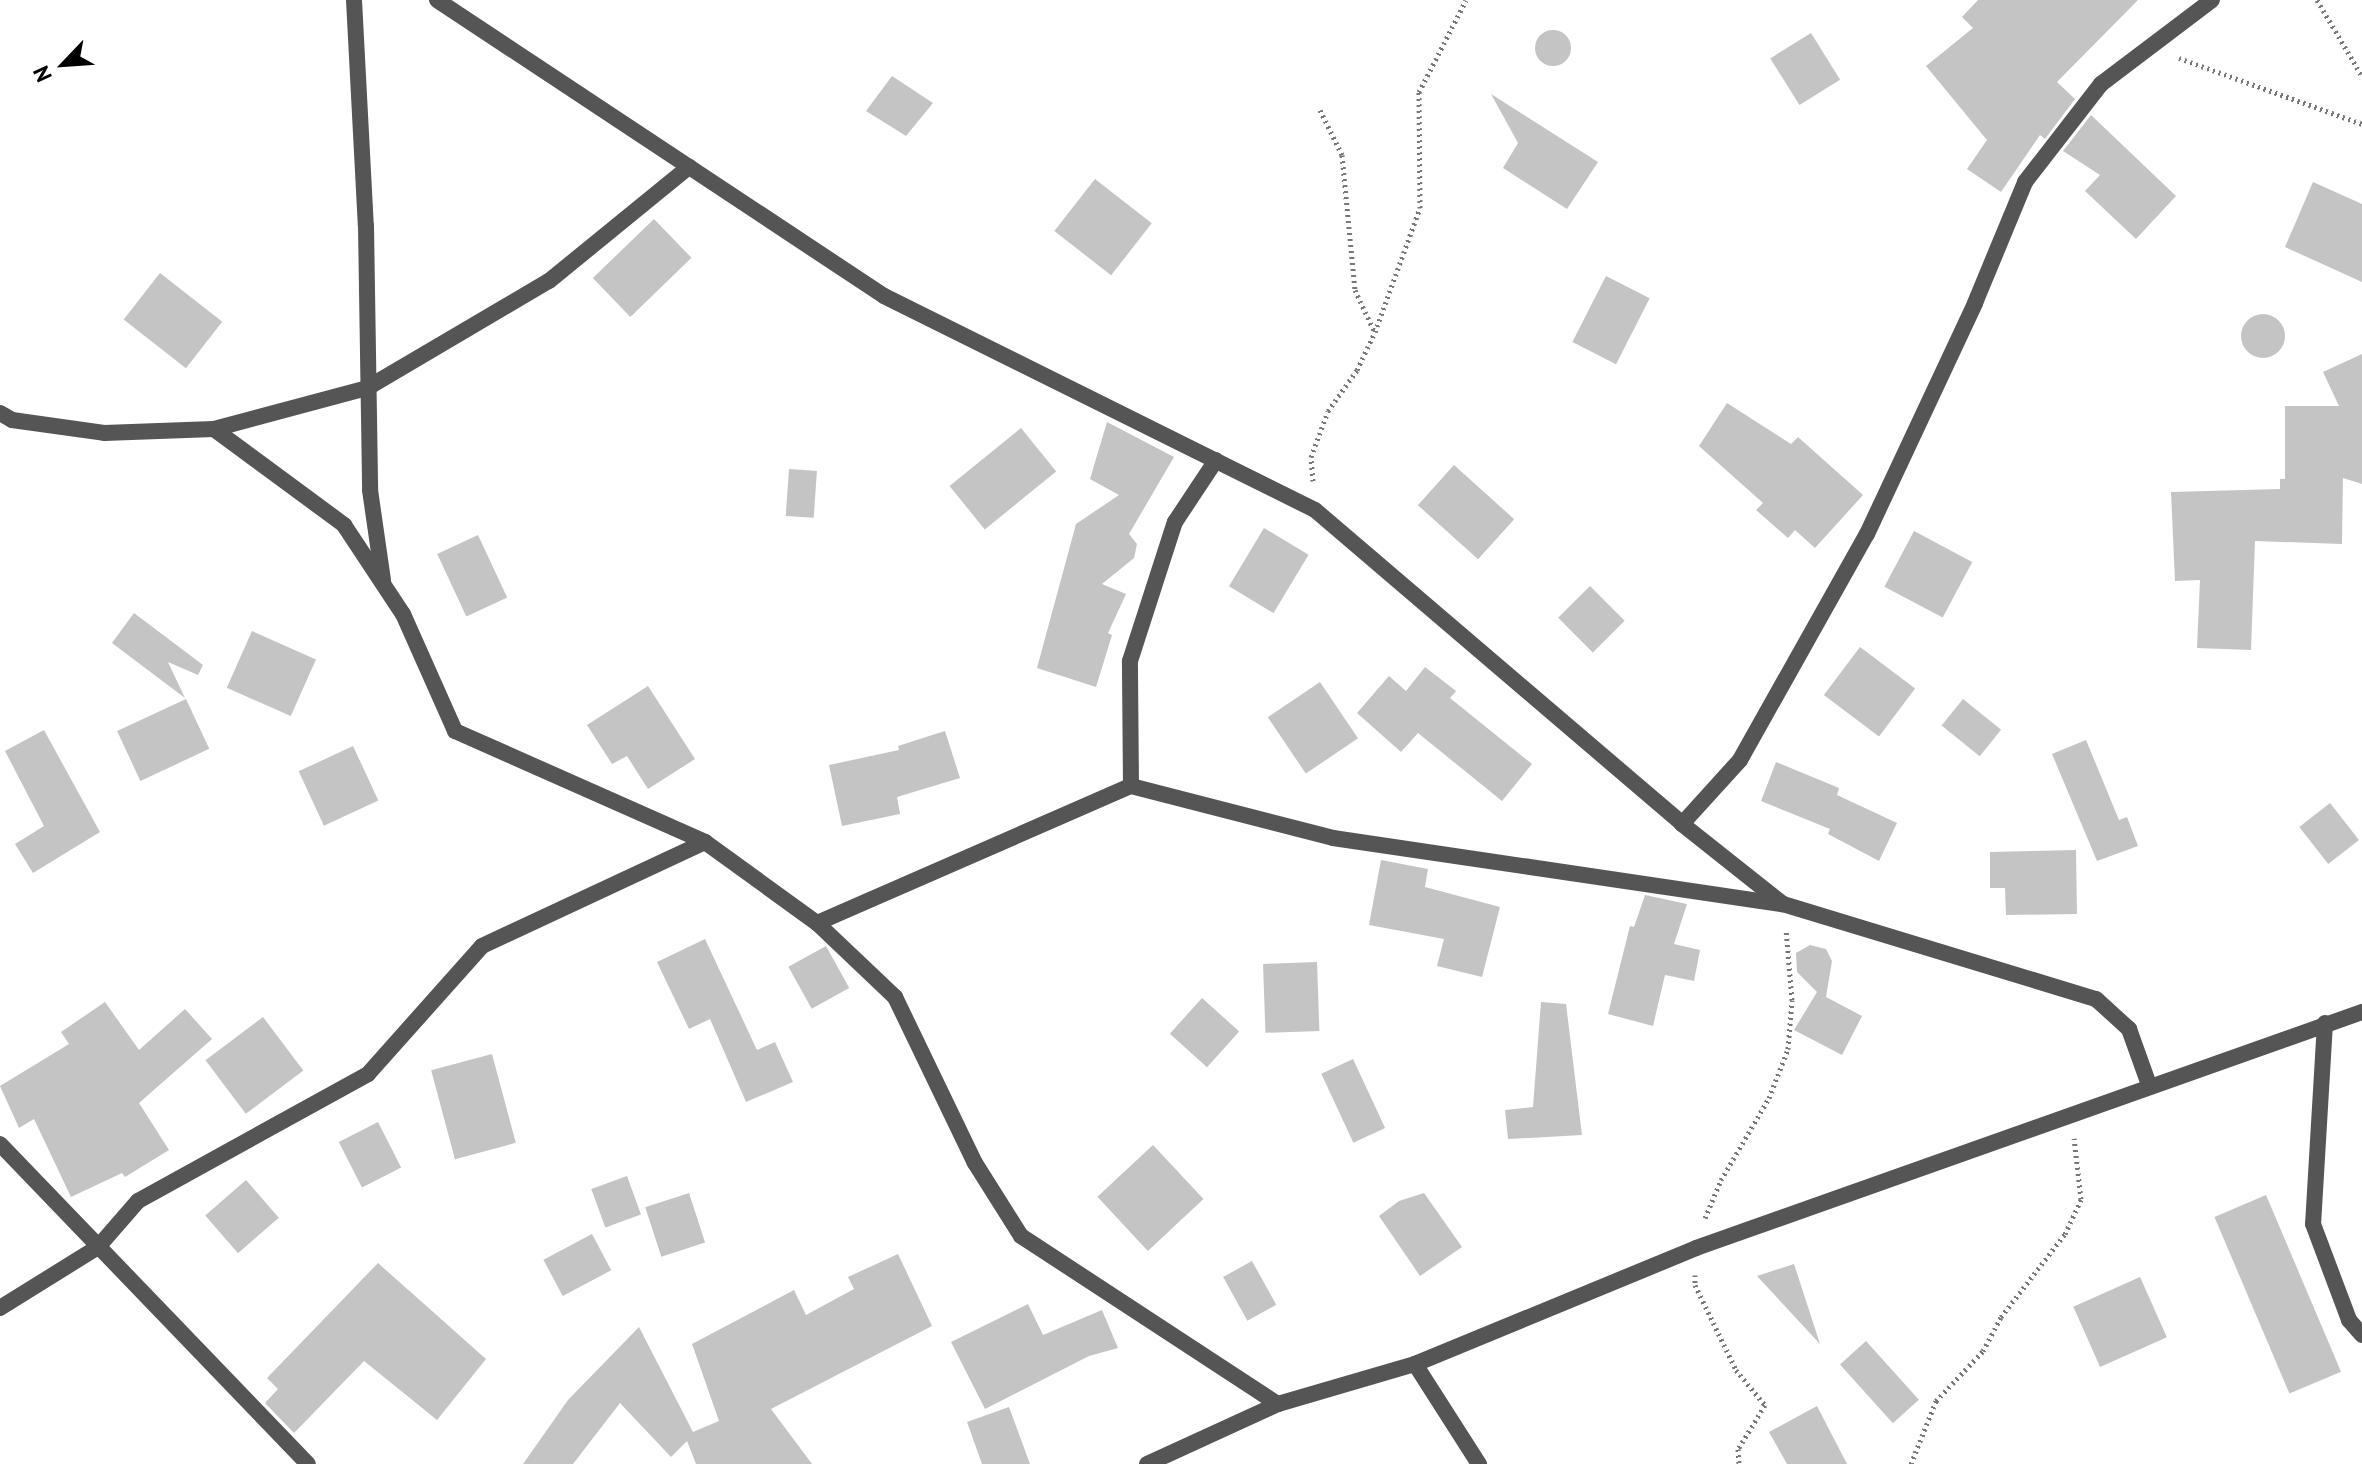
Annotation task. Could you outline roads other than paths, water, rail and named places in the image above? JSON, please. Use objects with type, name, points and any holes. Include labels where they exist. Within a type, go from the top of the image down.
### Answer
[{"type":"street","points":[[354,0],[366,226],[370,490],[384,585]]},
{"type":"street","points":[[437,0],[884,296],[1315,510],[1682,824],[1783,904]]},
{"type":"street","points":[[1682,824],[1740,760],[1867,534],[1975,303],[2025,182],[2101,84],[2212,0]]},
{"type":"street","points":[[0,413],[12,420],[104,433],[214,429],[367,388],[549,281],[689,167]]},
{"type":"street","points":[[214,429],[344,525],[403,614],[455,731],[705,842],[817,923],[895,997],[975,1163],[1021,1236],[1278,1404]]},
{"type":"street","points":[[1131,786],[1130,661],[1175,522],[1216,460]]},
{"type":"street","points":[[817,923],[1131,786],[1333,838],[1783,904],[2096,999],[2129,1029],[2149,1085]]},
{"type":"street","points":[[0,1308],[98,1247],[138,1201],[368,1074],[482,946],[705,842]]},
{"type":"street","points":[[1147,1464],[1278,1404],[1415,1364],[1696,1248],[2362,1012]]},
{"type":"street","points":[[2325,1023],[2313,1224],[2349,1320],[2362,1335]]},
{"type":"street","points":[[0,1144],[308,1464]]},
{"type":"street","points":[[1415,1364],[1479,1464]]}]
